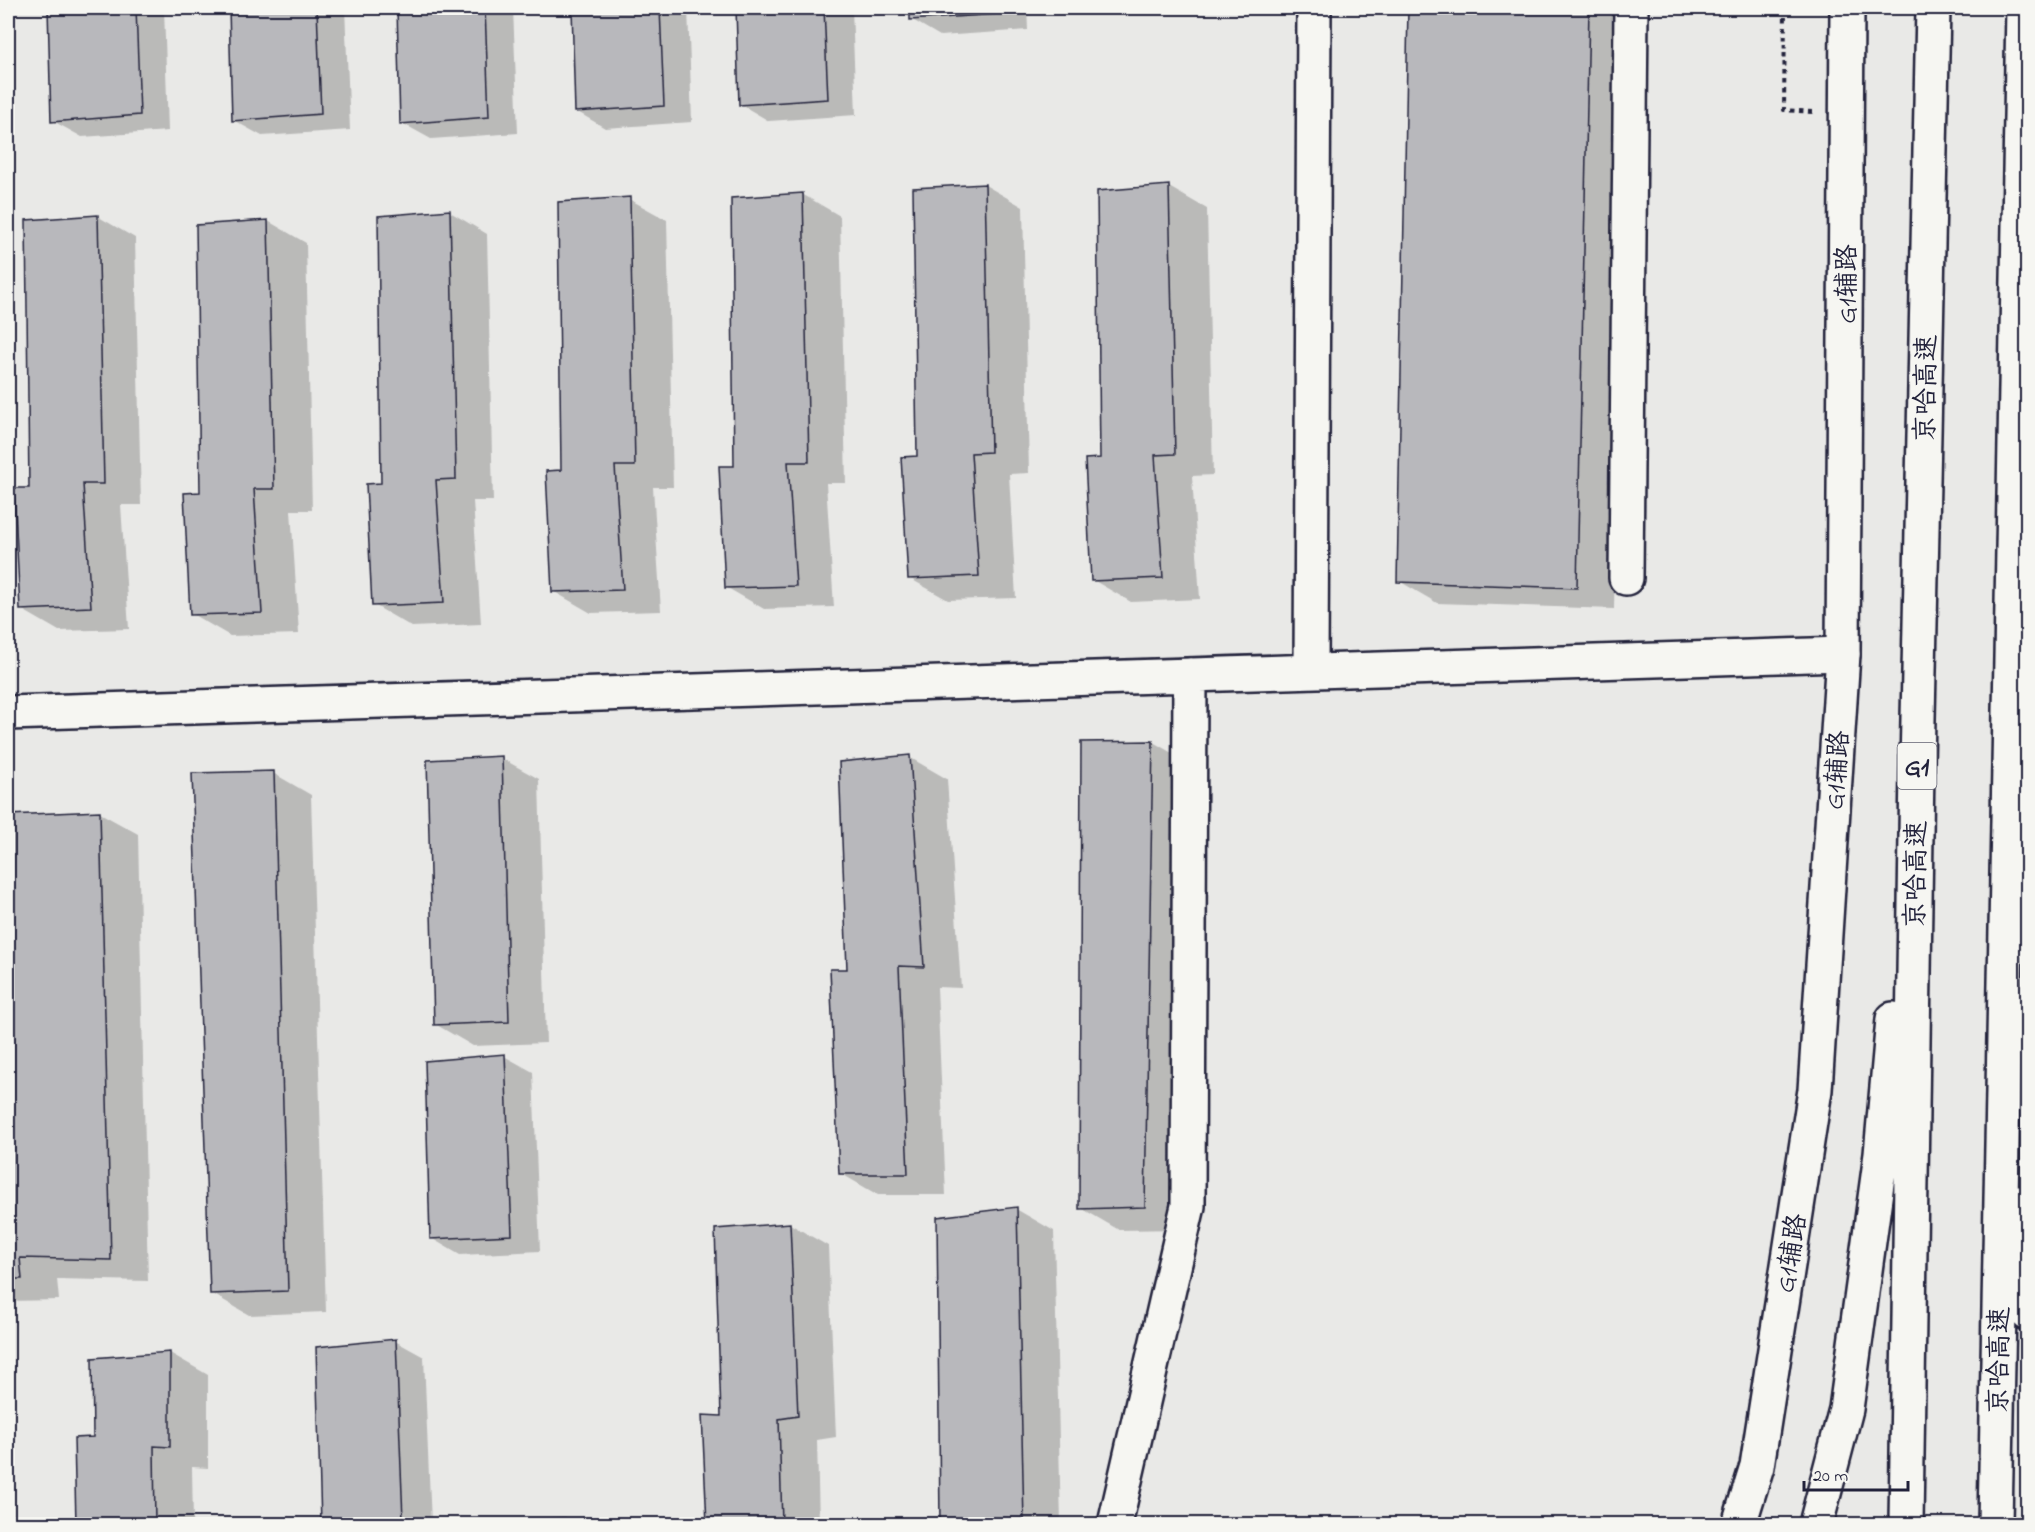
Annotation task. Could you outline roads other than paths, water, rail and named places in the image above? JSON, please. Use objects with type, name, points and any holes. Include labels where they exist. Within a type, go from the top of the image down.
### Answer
[{"type":"main road","points":[[1311,671],[1314,8]]},
{"type":"main road","points":[[1626,578],[1631,8]]},
{"type":"main road","name":"G1辅路","points":[[1739,1524],[1757,1466],[1815,1090],[1843,654],[1847,8]]},
{"type":"main road","name":"京哈高速","points":[[1906,1524],[1917,766],[1933,8]]},
{"type":"main road","name":"京哈高速","points":[[1995,1524],[2023,8]]},
{"type":"main road","points":[[8,713],[1843,654]]},
{"type":"main road","points":[[1115,1524],[1188,1206],[1190,675]]},
{"type":"main road","points":[[1816,1524],[1846,1409],[1880,1165],[1917,766]]},
{"type":"main road","points":[[2004,994],[2028,1314]]}]
